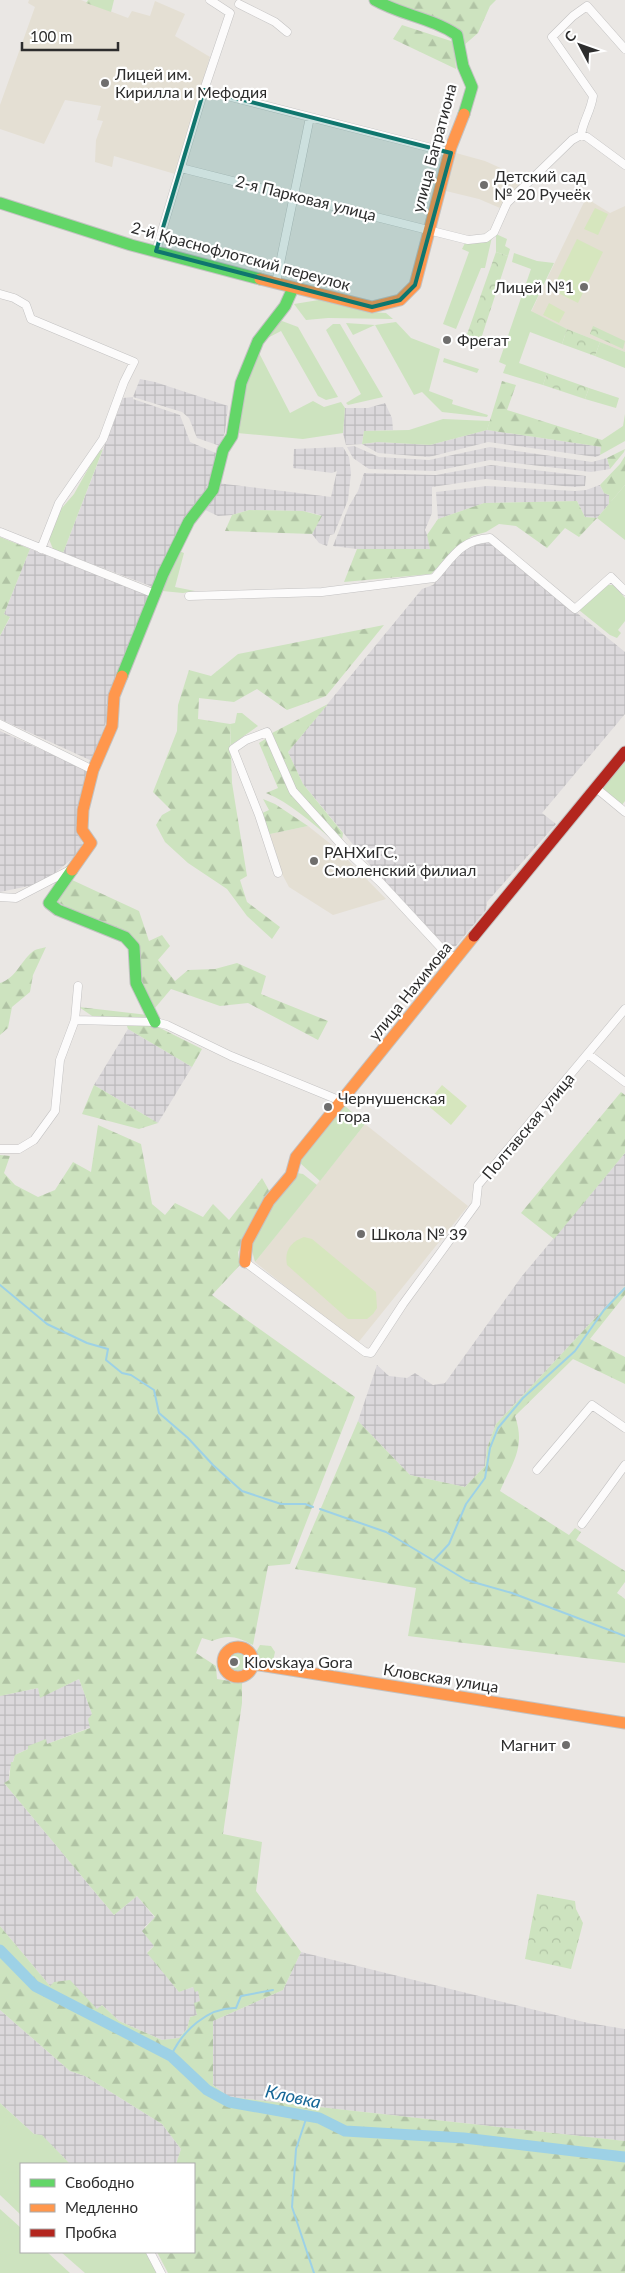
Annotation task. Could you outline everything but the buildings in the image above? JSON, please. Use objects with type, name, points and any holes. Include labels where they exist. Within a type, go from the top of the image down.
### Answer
[{"type":"street","points":[[210,0],[230,13]]},
{"type":"street","name":"улица Багратиона","points":[[375,0],[386,8],[435,22],[456,35],[463,66],[472,87],[463,119],[451,148],[452,154],[431,221],[430,230],[468,240],[486,238],[494,232],[501,213],[511,199],[560,149],[581,135]]},
{"type":"street","points":[[156,251],[204,90],[230,13],[240,2],[275,22],[287,32]]},
{"type":"street","points":[[625,49],[586,6],[552,37],[593,96],[591,111],[584,122],[581,135],[587,137],[625,165]]},
{"type":"street","points":[[204,90],[452,154]]},
{"type":"street","points":[[276,283],[310,117]]},
{"type":"street","name":"2-я Парковая улица","points":[[181,168],[430,230]]},
{"type":"street","name":"2-й Краснофлотский переулок","points":[[0,203],[156,251],[372,307],[387,305],[400,300],[415,285],[430,230]]},
{"type":"street","points":[[155,1022],[136,983],[134,947],[125,937],[58,910],[50,903],[71,869],[92,843],[82,830],[83,810],[94,770],[112,726],[114,696],[155,594],[189,521],[213,490],[223,450],[232,436],[240,383],[258,341],[285,306],[293,288]]},
{"type":"street","points":[[0,294],[14,298],[26,305],[31,319],[134,362],[124,382],[104,439],[59,503],[41,549]]},
{"type":"street","points":[[0,532],[155,594]]},
{"type":"street","points":[[189,596],[322,592],[434,578],[464,544],[475,539],[490,538],[575,609],[611,577],[625,591]]},
{"type":"street","points":[[0,724],[94,770]]},
{"type":"street","points":[[278,872],[259,815],[233,749],[246,740],[267,732],[294,791],[348,852],[381,883],[443,950],[457,959]]},
{"type":"street","name":"улица Нахимова","points":[[245,1262],[247,1242],[269,1201],[291,1175],[296,1158],[544,849],[625,752]]},
{"type":"street","points":[[596,788],[625,812]]},
{"type":"street","points":[[0,897],[16,898],[71,869]]},
{"type":"street","points":[[0,1150],[19,1149],[34,1140],[55,1111],[60,1060],[75,1020],[78,986]]},
{"type":"street","name":"Полтавская улица","points":[[245,1262],[365,1352],[371,1353],[390,1322],[476,1204],[478,1185],[625,1008]]},
{"type":"street","points":[[75,1020],[155,1022],[167,1025],[231,1056],[341,1101]]},
{"type":"street","points":[[588,1054],[625,1082]]},
{"type":"street","points":[[537,1470],[592,1405],[625,1428]]},
{"type":"street","points":[[582,1524],[625,1465]]},
{"type":"street","name":"Кловская улица","points":[[253,1664],[625,1723]]},
{"type":"street","points":[[151,2253],[161,2273]]},
{"type":"highlighted area","points":[[204,90],[451,153],[415,285],[400,300],[372,307],[156,251]]},
{"type":"shaded area","name":"Лицей им. Кирилла и Мефодия","points":[[29,0],[81,0],[128,18],[132,11],[150,16],[155,1],[185,14],[175,36],[210,57],[175,174],[114,156],[112,167],[95,162],[96,140],[103,121],[97,120],[101,106],[65,100],[44,144],[0,129],[0,105],[35,7],[28,3]]},
{"type":"shaded area","name":"Детский сад № 20 Ручеёк","points":[[456,153],[485,161],[525,179],[500,208],[479,199],[446,191]]},
{"type":"shaded area","name":"Лицей №1","points":[[586,198],[610,213],[625,206],[625,352],[567,329],[531,312]]},
{"type":"shaded area","points":[[140,379],[155,382],[228,406],[225,432],[220,446],[197,438],[189,418],[182,412],[133,397]]},
{"type":"shaded area","points":[[133,397],[133,399],[180,415],[190,442],[218,454],[205,492],[153,587],[63,553],[123,398]]},
{"type":"shaded area","points":[[385,403],[392,418],[393,430],[364,431],[362,444],[346,445],[343,433],[345,408],[368,408]]},
{"type":"shaded area","points":[[487,430],[602,447],[600,455],[596,457],[488,442],[429,457],[378,453],[362,444],[378,442],[430,445]]},
{"type":"shaded area","points":[[354,446],[379,457],[429,460],[490,447],[592,462],[607,458],[610,469],[591,472],[490,460],[435,471],[369,469],[353,458],[347,447]]},
{"type":"shaded area","points":[[343,447],[349,457],[351,473],[348,500],[334,534],[330,535],[327,546],[319,543],[312,534],[321,515],[303,511],[249,510],[232,515],[218,516],[201,508],[217,483],[331,497],[337,471],[332,473],[293,468],[294,449]]},
{"type":"shaded area","points":[[491,465],[586,476],[585,486],[574,487],[486,479],[432,487],[432,513],[425,530],[429,538],[430,549],[357,549],[333,546],[349,506],[358,491],[364,473],[436,475]]},
{"type":"shaded area","points":[[600,485],[604,493],[609,495],[609,504],[597,518],[585,517],[577,501],[484,503],[438,519],[436,492],[487,486],[575,491],[586,490]]},
{"type":"shaded area","points":[[487,540],[625,652],[625,714],[542,813],[556,824],[487,902],[486,910],[456,946],[446,947],[370,865],[303,784],[288,752],[422,589],[433,585],[465,547]]},
{"type":"shaded area","points":[[30,549],[151,596],[92,761],[0,719],[0,636],[10,618],[4,614]]},
{"type":"shaded area","points":[[0,731],[87,770],[77,828],[84,849],[43,883],[0,892]]},
{"type":"shaded area","name":"РАНХиГС, Смоленский филиал","points":[[308,826],[337,849],[386,899],[333,915],[289,887],[282,874],[270,834]]},
{"type":"shaded area","points":[[128,1029],[192,1067],[158,1123],[94,1085]]},
{"type":"shaded area","name":"Школа № 39","points":[[365,1124],[468,1206],[357,1344],[255,1262]]},
{"type":"shaded area","points":[[625,1153],[625,1286],[496,1424],[487,1448],[485,1466],[465,1487],[410,1475],[358,1421],[377,1365],[389,1376],[407,1378],[415,1373],[433,1385],[445,1383],[522,1276]]},
{"type":"shaded area","points":[[79,1679],[92,1714],[91,1727],[47,1744],[46,1740],[15,1755],[9,1772],[9,1780],[4,1783],[114,1915],[137,1896],[155,1918],[144,1927],[154,1946],[147,1952],[179,1992],[193,1987],[198,1991],[201,2001],[198,2015],[190,2017],[187,2029],[179,2038],[162,2040],[119,2021],[102,2005],[97,2010],[50,1986],[0,1926],[0,1696],[38,1688],[41,1697]]},
{"type":"shaded area","points":[[301,1952],[588,2023],[625,2029],[625,2141],[229,2097],[213,2085],[213,2021],[283,1990]]},
{"type":"shaded area","points":[[0,2010],[70,2071],[85,2076],[162,2124],[181,2149],[176,2163],[69,2163],[42,2136],[34,2134],[0,2103]]},
{"type":"green space","points":[[88,0],[114,0],[111,12],[86,3]]},
{"type":"green space","points":[[382,0],[496,0],[490,6],[478,33],[463,46],[458,35]]},
{"type":"green space","points":[[402,25],[454,42],[456,69],[393,39]]},
{"type":"green space","points":[[595,208],[608,214],[598,235],[584,229]]},
{"type":"green space","points":[[496,234],[507,239],[505,246],[510,249],[508,256],[496,252]]},
{"type":"green space","points":[[492,237],[485,268],[481,268],[456,329],[443,324],[469,252],[462,249],[465,243],[483,243]]},
{"type":"green space","points":[[577,239],[603,252],[578,303],[552,290]]},
{"type":"green space","points":[[496,252],[508,256],[479,345],[465,340]]},
{"type":"green space","points":[[514,253],[537,261],[554,263],[531,311],[567,329],[562,344],[530,332],[519,363],[547,373],[543,385],[503,373],[506,365],[499,362],[531,269],[512,262]]},
{"type":"green space","points":[[325,299],[370,312],[386,313],[393,319],[328,318],[306,320],[294,304]]},
{"type":"green space","points":[[549,303],[565,312],[559,323],[543,315]]},
{"type":"green space","points":[[282,321],[298,327],[338,397],[326,400],[318,396],[281,331],[260,342],[273,325]]},
{"type":"green space","points":[[396,322],[411,338],[440,349],[429,391],[453,400],[452,404],[488,415],[487,417],[442,412],[422,392],[414,395],[375,325]]},
{"type":"green space","points":[[346,323],[375,325],[353,335]]},
{"type":"green space","points":[[333,324],[340,324],[383,397],[348,405],[346,403],[361,394],[326,330]]},
{"type":"green space","points":[[593,326],[625,341],[623,349],[590,334]]},
{"type":"green space","points":[[567,329],[600,342],[595,356],[562,344]]},
{"type":"green space","points":[[600,342],[625,352],[625,368],[595,356]]},
{"type":"green space","points":[[258,351],[290,413],[313,401],[324,407],[341,402],[345,408],[343,433],[303,439],[237,433],[244,391]]},
{"type":"green space","points":[[444,358],[479,369],[477,373],[443,362]]},
{"type":"green space","points":[[547,373],[589,388],[585,399],[543,385]]},
{"type":"green space","points":[[502,381],[516,385],[507,410],[602,440],[602,447],[487,430]]},
{"type":"green space","points":[[589,388],[619,398],[616,408],[585,399]]},
{"type":"green space","points":[[625,414],[625,441],[600,455],[602,440],[623,426]]},
{"type":"green space","points":[[443,419],[490,421],[487,430],[430,445],[378,442],[362,444],[364,431],[409,430]]},
{"type":"green space","points":[[103,449],[63,553],[53,549],[49,539],[61,509],[74,494],[97,453]]},
{"type":"green space","points":[[625,449],[624,452],[610,469],[607,458]]},
{"type":"green space","points":[[625,456],[625,485],[609,504],[609,495],[604,493],[600,485]]},
{"type":"green space","points":[[625,485],[625,540],[597,518]]},
{"type":"green space","points":[[577,501],[585,517],[597,518],[579,537],[565,528],[547,548],[516,526],[499,524],[486,532],[472,536],[460,545],[431,574],[344,582],[357,549],[430,549],[427,535],[438,519],[484,503]]},
{"type":"green space","points":[[249,510],[303,511],[322,516],[312,534],[225,531],[232,515]]},
{"type":"green space","points":[[0,537],[30,549],[4,614],[10,617],[0,636]]},
{"type":"green space","points":[[179,551],[184,553],[175,587],[195,591],[183,593],[162,591]]},
{"type":"green space","points":[[607,585],[614,585],[625,598],[625,621],[618,630],[621,633],[617,638],[610,635],[579,610]]},
{"type":"green space","points":[[384,625],[326,696],[287,710],[257,689],[234,702],[199,698],[198,719],[230,724],[232,783],[247,876],[240,880],[247,902],[280,927],[272,939],[247,916],[227,889],[188,863],[165,842],[156,825],[162,815],[171,810],[153,792],[177,731],[178,705],[189,670],[211,676],[238,654]]},
{"type":"green space","points":[[328,704],[288,752],[303,784],[343,833],[342,840],[296,791],[272,733]]},
{"type":"green space","points":[[237,713],[242,713],[258,726],[231,745],[230,724],[235,723]]},
{"type":"green space","points":[[267,738],[292,793],[330,838],[292,807],[266,793],[278,788],[259,743]]},
{"type":"green space","points":[[625,758],[625,801],[621,806],[604,792],[602,786]]},
{"type":"green space","points":[[263,799],[275,804],[308,826],[270,834],[260,814],[269,810]]},
{"type":"green space","points":[[70,879],[139,911],[149,941],[162,935],[170,946],[158,960],[175,981],[188,970],[215,969],[237,963],[266,976],[261,994],[328,1021],[318,1040],[248,1003],[220,1006],[171,989],[155,1008],[154,1013],[139,983],[136,946],[56,901]]},
{"type":"green space","points":[[46,947],[33,975],[30,992],[12,1007],[8,1028],[0,1035],[0,983],[11,977],[35,950]]},
{"type":"green space","points":[[79,1007],[148,1015],[150,1020],[95,1018]]},
{"type":"green space","points":[[126,1023],[154,1025],[202,1049],[192,1067],[128,1029]]},
{"type":"green space","points":[[94,1085],[158,1123],[139,1129],[82,1114]]},
{"type":"green space","points":[[442,1085],[467,1106],[451,1125],[426,1104]]},
{"type":"green space","points":[[621,1092],[625,1095],[625,1153],[554,1239],[521,1213]]},
{"type":"green space","points":[[344,1105],[365,1124],[320,1181],[300,1163],[301,1157]]},
{"type":"green space","points":[[98,1125],[141,1144],[152,1204],[165,1215],[175,1203],[203,1217],[213,1204],[229,1220],[262,1178],[270,1192],[238,1252],[240,1265],[212,1295],[355,1397],[290,1564],[268,1566],[253,1645],[233,1637],[212,1641],[202,1638],[196,1653],[216,1666],[217,1679],[242,1683],[242,1703],[223,1834],[262,1842],[256,1891],[301,1952],[283,1990],[213,2021],[213,2085],[229,2097],[625,2141],[625,2273],[168,2273],[158,2253],[195,2253],[195,2163],[176,2163],[181,2149],[162,2124],[85,2076],[70,2071],[0,2010],[0,1926],[50,1986],[54,1982],[70,1980],[97,2009],[102,2005],[119,2021],[162,2040],[179,2038],[187,2029],[190,2017],[197,2015],[194,2003],[200,2001],[198,1991],[195,1992],[193,1987],[179,1992],[147,1953],[154,1946],[142,1931],[155,1917],[137,1896],[114,1915],[4,1783],[9,1780],[11,1762],[13,1762],[15,1755],[28,1749],[28,1746],[46,1739],[47,1744],[90,1728],[88,1719],[92,1714],[79,1679],[40,1698],[38,1688],[0,1696],[0,1155],[10,1156],[4,1173],[15,1185],[38,1197],[55,1190],[73,1162],[91,1172]]},
{"type":"green space","points":[[297,1173],[303,1174],[317,1185],[255,1262],[250,1243],[272,1203]]},
{"type":"green space","points":[[304,1237],[312,1239],[376,1292],[377,1308],[367,1319],[348,1319],[287,1265],[286,1260],[290,1247],[295,1241]]},
{"type":"green space","points":[[625,1286],[625,1295],[590,1339],[625,1357],[625,1384],[573,1359],[515,1416],[519,1437],[518,1446],[513,1463],[500,1491],[569,1535],[575,1528],[581,1532],[576,1540],[625,1571],[625,1582],[617,1593],[625,1599],[625,1663],[408,1636],[416,1588],[295,1569],[358,1421],[410,1475],[465,1487],[485,1466],[487,1448],[496,1424]]},
{"type":"green space","points":[[260,1645],[271,1646],[275,1652],[273,1661],[260,1659],[255,1654]]},
{"type":"green space","points":[[237,1650],[246,1654],[250,1663],[246,1672],[237,1676],[228,1672],[224,1663],[228,1654]]},
{"type":"green space","points":[[537,1894],[575,1901],[576,1909],[583,1923],[571,1969],[525,1959]]},
{"type":"green space","points":[[0,2103],[34,2134],[42,2135],[69,2163],[20,2163],[20,2214],[0,2195]]},
{"type":"green space","points":[[0,2209],[20,2227],[20,2253],[48,2253],[70,2273],[0,2273]]},
{"type":"green space","points":[[62,2253],[147,2253],[157,2273],[85,2273]]},
{"type":"waterway","points":[[0,1285],[47,1324],[87,1343],[108,1349],[106,1360],[122,1373],[131,1375],[154,1390],[159,1413],[188,1438],[213,1465],[242,1491],[281,1504],[305,1504],[313,1507]]},
{"type":"waterway","points":[[434,1560],[449,1544],[466,1504],[485,1478],[490,1448],[498,1428],[523,1398],[575,1351],[604,1310],[625,1288]]},
{"type":"waterway","points":[[320,1509],[386,1532],[466,1580],[512,1593],[625,1636]]},
{"type":"waterway","name":"Кловка","points":[[0,1950],[35,1986],[171,2056],[207,2090],[229,2102],[319,2118],[345,2131],[464,2138],[625,2157]]},
{"type":"waterway","points":[[171,2056],[182,2038],[197,2022],[206,2016],[226,2009],[236,2008],[241,1996],[273,1990]]},
{"type":"waterway","points":[[307,2116],[296,2149],[292,2207],[314,2273]]},
{"type":"traffic: fast","points":[[375,0],[437,24],[457,35],[463,66],[472,87],[464,114]]},
{"type":"traffic: fast","points":[[0,203],[131,245],[260,279]]},
{"type":"traffic: fast","points":[[122,676],[163,574],[189,521],[213,490],[223,450],[232,436],[241,383],[258,341],[285,306],[293,288]]},
{"type":"traffic: fast","points":[[72,870],[49,903],[58,910],[125,937],[134,947],[136,983],[155,1022]]},
{"type":"traffic: slow","points":[[260,279],[372,307],[400,300],[415,285],[451,147],[464,114]]},
{"type":"traffic: slow","points":[[72,870],[91,843],[82,830],[83,810],[93,770],[112,726],[114,696],[122,676]]},
{"type":"traffic: slow","points":[[245,1262],[247,1242],[269,1201],[291,1175],[296,1157],[474,936]]},
{"type":"traffic: slow","points":[[238,1647],[249,1651],[253,1662],[249,1673],[238,1677],[227,1673],[223,1662],[227,1651],[238,1647]]},
{"type":"traffic: slow","points":[[253,1664],[625,1723]]},
{"type":"traffic: jam","points":[[474,936],[625,752]]},
{"type":"place","name":"Лицей им. Кирилла и Мефодия","points":[[105,83]]},
{"type":"place","name":"Детский сад № 20 Ручеёк","points":[[484,185]]},
{"type":"place","name":"Лицей №1","points":[[584,287]]},
{"type":"place","name":"Фрегат","points":[[447,340]]},
{"type":"place","name":"РАНХиГС, Смоленский филиал","points":[[314,861]]},
{"type":"place","name":"Чернушенская гора","points":[[328,1107]]},
{"type":"place","name":"Школа № 39","points":[[361,1234]]},
{"type":"place","name":"Klovskaya Gora","points":[[234,1662]]},
{"type":"place","name":"Магнит","points":[[566,1745]]}]
